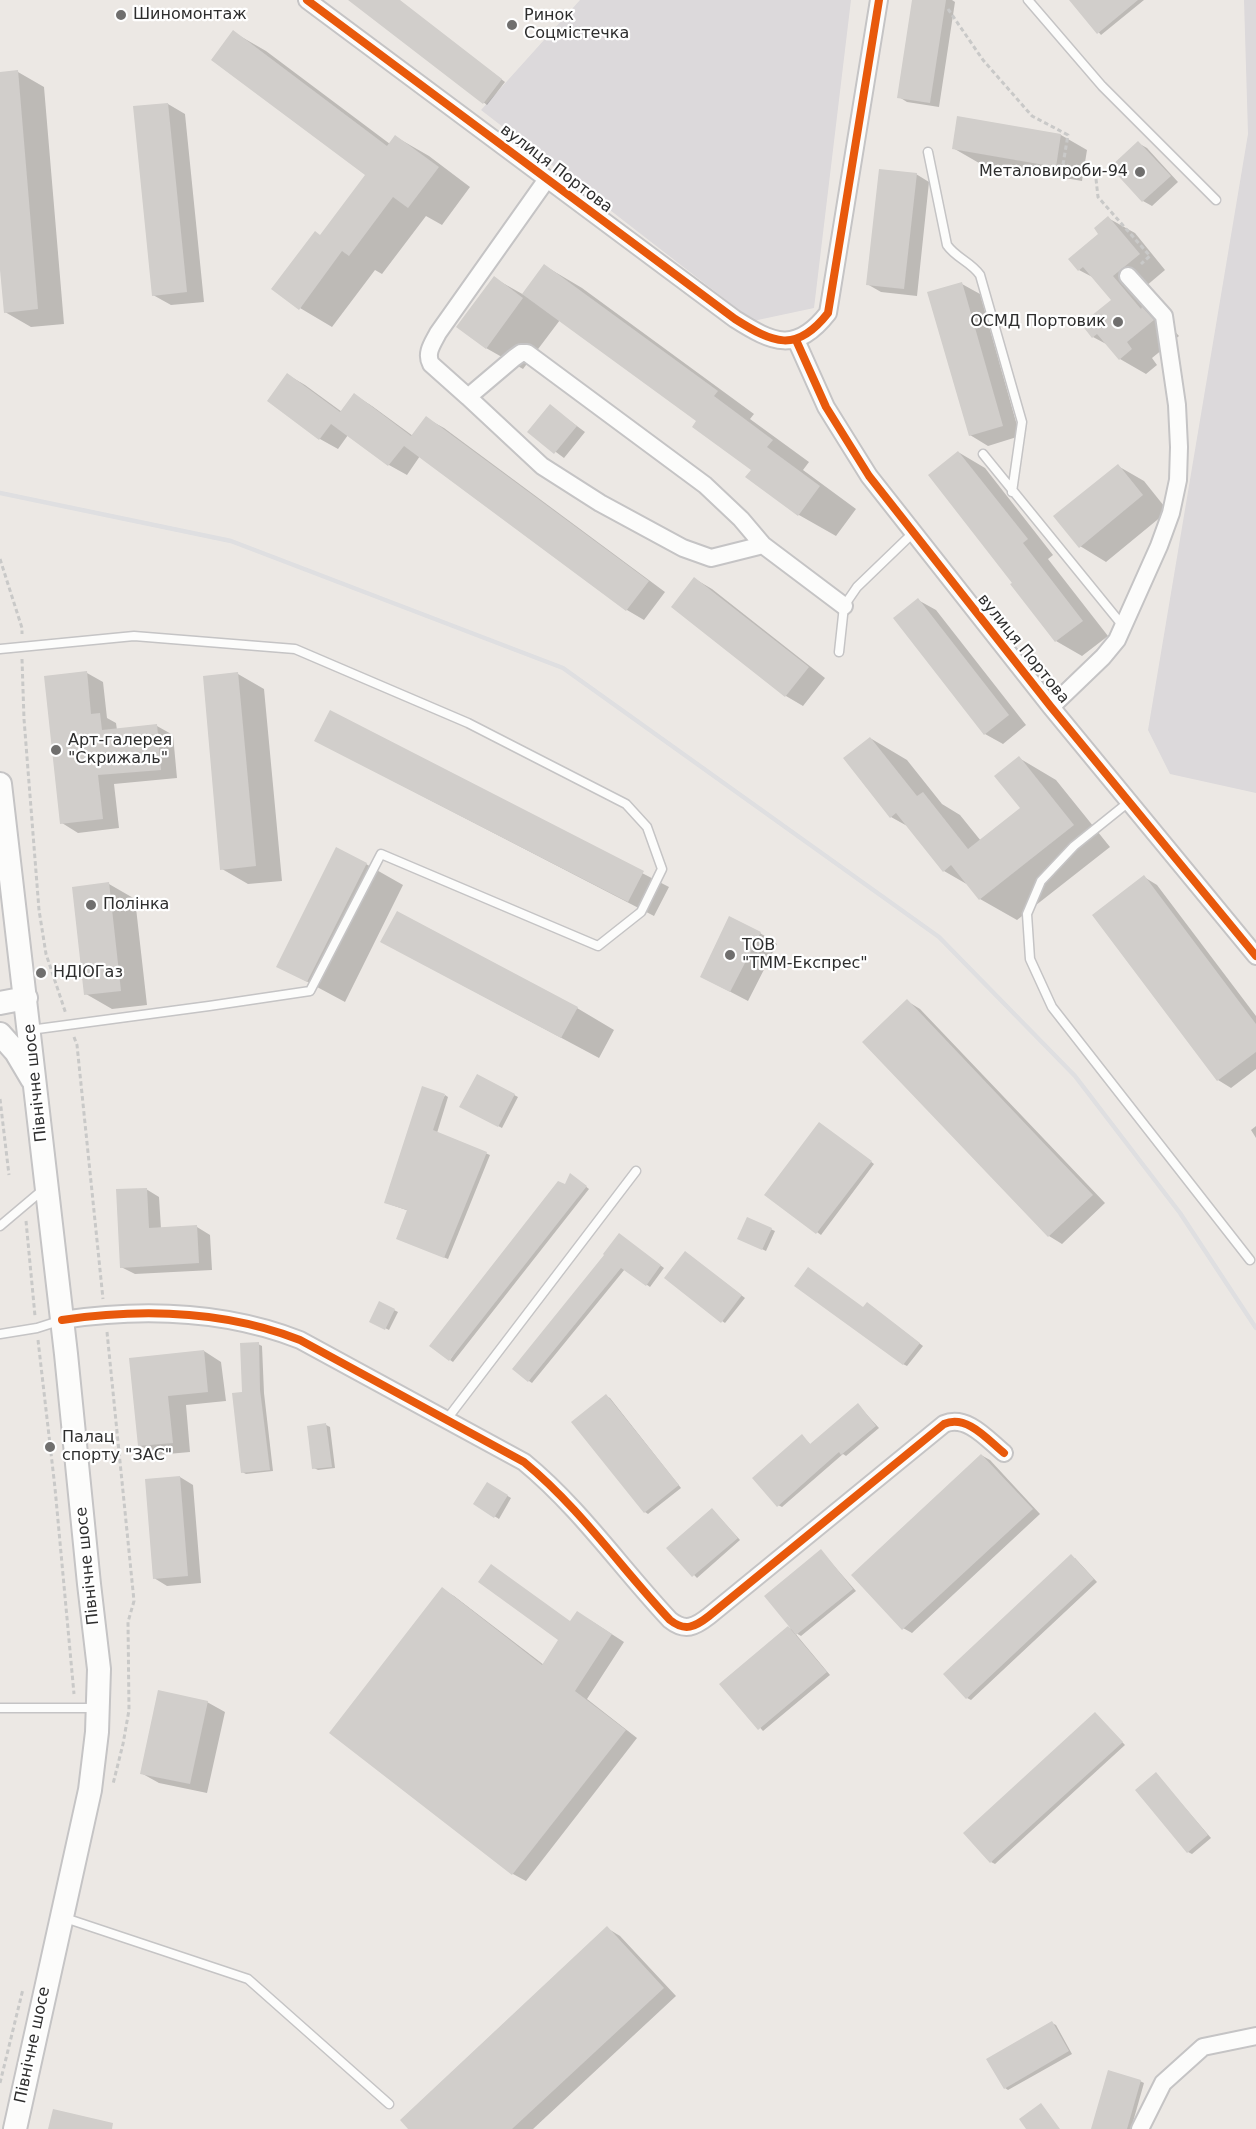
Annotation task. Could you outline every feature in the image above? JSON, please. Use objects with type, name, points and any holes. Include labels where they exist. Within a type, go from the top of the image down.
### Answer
[{"type":"main road","name":"Північне шосе","points":[[0,784],[30,1030],[99,1669],[98,1708],[90,1790],[15,2129]]},
{"type":"main road","points":[[0,1003],[26,998]]},
{"type":"main road","points":[[0,1034],[16,1052],[36,1085]]},
{"type":"street","name":"вулиця Портова","points":[[308,0],[725,312],[758,333],[779,341],[796,340],[826,407],[869,476],[1051,707],[1256,956]]},
{"type":"street","points":[[796,340],[816,329],[828,313],[879,0]]},
{"type":"street","points":[[547,179],[438,333],[431,345],[428,359],[542,466],[600,503],[683,548],[711,558],[763,546]]},
{"type":"street","name":"вулиця Портова","points":[[1051,707],[1103,657],[1117,640],[1171,513],[1178,480],[1177,405],[1164,316],[1128,276]]},
{"type":"street","points":[[468,397],[514,358],[521,353],[527,353],[705,485],[741,519],[763,546],[844,606]]},
{"type":"street","points":[[62,1320],[105,1314],[187,1314],[241,1321],[269,1328],[300,1340],[524,1462],[550,1483],[663,1612],[678,1626],[684,1627],[693,1626],[709,1616],[944,1424],[956,1421],[965,1422],[1005,1453]]},
{"type":"street","points":[[1140,2129],[1163,2083],[1203,2047],[1256,2036]]},
{"type":"lane","points":[[1028,0],[1102,86],[1216,200]]},
{"type":"lane","points":[[927,152],[946,245],[980,275],[1022,422],[1012,492]]},
{"type":"lane","points":[[983,454],[1124,627]]},
{"type":"lane","points":[[839,652],[844,606],[857,587],[913,533]]},
{"type":"lane","points":[[0,649],[134,636],[295,649],[468,723],[626,804],[647,827],[662,869],[641,912],[598,946],[381,854],[310,991],[30,1030]]},
{"type":"lane","points":[[1130,801],[1074,846],[1041,880],[1027,914],[1030,959],[1052,1006],[1250,1260]]},
{"type":"lane","points":[[447,1419],[636,1171]]},
{"type":"lane","points":[[0,1226],[47,1186]]},
{"type":"lane","points":[[0,1334],[37,1328],[62,1320]]},
{"type":"lane","points":[[0,1708],[98,1708]]},
{"type":"lane","points":[[61,1917],[248,1978],[389,2104]]},
{"type":"path","points":[[948,9],[983,60],[1032,116],[1068,135],[1061,176]]},
{"type":"path","points":[[1096,178],[1098,197],[1149,256],[1128,276]]},
{"type":"path","points":[[0,558],[22,628],[24,719],[39,910],[46,954],[77,1045],[134,1601],[128,1622],[129,1710],[113,1784]]},
{"type":"path","points":[[0,1099],[9,1175]]},
{"type":"path","points":[[26,1216],[57,1500],[75,1708]]},
{"type":"shaded area","points":[[580,0],[851,0],[814,308],[753,321],[481,110]]},
{"type":"shaded area","points":[[1244,0],[1256,0],[1256,793],[1170,774],[1148,730],[1248,134]]},
{"type":"building","points":[[348,0],[400,0],[502,79],[483,104]]},
{"type":"building","points":[[912,0],[946,0],[930,103],[897,98]]},
{"type":"building","points":[[1069,0],[1138,0],[1097,34]]},
{"type":"building","points":[[233,30],[387,146],[395,135],[439,167],[408,208],[393,197],[349,256],[342,251],[299,310],[271,289],[315,231],[320,235],[365,175],[211,60]]},
{"type":"building","points":[[18,70],[38,309],[4,313],[0,270],[0,72]]},
{"type":"building","points":[[168,103],[187,292],[152,296],[133,106]]},
{"type":"building","points":[[957,116],[1061,134],[1056,167],[952,149]]},
{"type":"building","name":"Металовироби-94","points":[[1138,141],[1171,176],[1142,202],[1110,167]]},
{"type":"building","points":[[879,169],[917,173],[904,289],[866,285]]},
{"type":"building","points":[[1108,216],[1140,254],[1113,276],[1141,309],[1142,307],[1154,320],[1127,342],[1132,349],[1119,360],[1097,334],[1092,338],[1081,324],[1111,300],[1083,267],[1078,271],[1068,259],[1098,234],[1094,228]]},
{"type":"building","points":[[544,264],[718,391],[714,396],[773,440],[767,447],[820,486],[798,516],[745,477],[751,470],[692,427],[696,421],[522,294]]},
{"type":"building","points":[[494,276],[523,298],[486,349],[456,327]]},
{"type":"building","points":[[962,282],[1003,426],[969,436],[927,292]]},
{"type":"building","points":[[287,373],[340,412],[354,393],[411,436],[426,416],[649,581],[626,611],[404,446],[388,466],[331,424],[319,440],[267,401]]},
{"type":"building","points":[[550,404],[577,426],[554,454],[527,432]]},
{"type":"building","points":[[958,451],[1028,539],[1023,543],[1083,621],[1055,642],[928,475]]},
{"type":"building","points":[[1118,464],[1143,495],[1079,548],[1053,516]]},
{"type":"building","points":[[694,577],[809,667],[785,697],[671,607]]},
{"type":"building","points":[[918,598],[1009,715],[984,735],[893,618]]},
{"type":"building","points":[[87,671],[91,714],[100,713],[102,730],[157,724],[161,770],[98,775],[103,819],[60,824],[44,676]]},
{"type":"building","points":[[238,672],[256,866],[220,870],[203,676]]},
{"type":"building","points":[[330,710],[644,871],[628,902],[314,741]]},
{"type":"building","points":[[870,737],[917,796],[923,792],[968,849],[1020,808],[994,776],[1019,756],[1074,825],[979,900],[951,865],[943,872],[896,813],[890,818],[843,758]]},
{"type":"building","points":[[336,847],[367,863],[307,982],[276,967]]},
{"type":"building","points":[[1144,875],[1256,1024],[1256,1052],[1217,1081],[1092,915]]},
{"type":"building","points":[[109,882],[121,991],[84,995],[72,887]]},
{"type":"building","points":[[397,911],[578,1007],[561,1038],[380,942]]},
{"type":"building","name":"ТОВ \"ТММ-Експрес\"","points":[[729,916],[761,932],[730,992],[700,977]]},
{"type":"building","points":[[907,999],[1093,1195],[1048,1237],[862,1042]]},
{"type":"building","points":[[477,1074],[515,1094],[498,1127],[459,1107]]},
{"type":"building","points":[[422,1086],[445,1094],[433,1130],[487,1152],[444,1258],[396,1239],[407,1210],[384,1203]]},
{"type":"building","points":[[819,1122],[872,1161],[816,1234],[764,1195]]},
{"type":"building","points":[[570,1173],[587,1186],[449,1361],[429,1346],[558,1181],[565,1184]]},
{"type":"building","points":[[147,1188],[149,1228],[197,1225],[199,1263],[120,1268],[116,1189]]},
{"type":"building","points":[[747,1217],[772,1228],[762,1250],[737,1239]]},
{"type":"building","points":[[619,1233],[661,1265],[646,1286],[621,1268],[528,1382],[512,1369],[604,1255]]},
{"type":"building","points":[[685,1251],[742,1295],[721,1323],[664,1278]]},
{"type":"building","points":[[808,1267],[863,1307],[867,1302],[920,1343],[903,1365],[794,1286]]},
{"type":"building","points":[[379,1301],[395,1309],[385,1330],[369,1322]]},
{"type":"building","points":[[259,1342],[260,1390],[270,1470],[241,1473],[232,1393],[242,1392],[240,1343]]},
{"type":"building","points":[[204,1350],[208,1392],[168,1396],[173,1443],[138,1446],[129,1358]]},
{"type":"building","points":[[606,1394],[679,1485],[644,1513],[571,1422]]},
{"type":"building","points":[[858,1403],[876,1426],[841,1455],[839,1452],[777,1507],[752,1478],[802,1434],[810,1444]]},
{"type":"building","points":[[326,1423],[332,1467],[312,1469],[307,1426]]},
{"type":"building","points":[[981,1454],[1033,1509],[902,1630],[851,1575]]},
{"type":"building","points":[[180,1476],[188,1576],[153,1579],[145,1479]]},
{"type":"building","points":[[487,1482],[508,1495],[494,1518],[473,1504]]},
{"type":"building","points":[[712,1508],[738,1538],[692,1577],[666,1548]]},
{"type":"building","points":[[821,1549],[853,1589],[796,1635],[764,1596]]},
{"type":"building","points":[[1071,1554],[1094,1579],[966,1699],[943,1674]]},
{"type":"building","points":[[491,1564],[570,1621],[577,1611],[612,1634],[575,1691],[626,1730],[512,1875],[329,1733],[442,1587],[542,1665],[558,1640],[478,1582]]},
{"type":"building","points":[[788,1626],[827,1672],[758,1730],[719,1684]]},
{"type":"building","points":[[158,1690],[208,1701],[190,1784],[140,1774]]},
{"type":"building","points":[[1095,1712],[1123,1742],[990,1863],[963,1833]]},
{"type":"building","points":[[1156,1772],[1208,1835],[1187,1853],[1135,1790]]},
{"type":"building","points":[[607,1926],[664,1988],[512,2129],[408,2129],[400,2120]]},
{"type":"building","points":[[1052,2021],[1069,2051],[1004,2089],[986,2059]]},
{"type":"building","points":[[1108,2070],[1141,2080],[1127,2129],[1091,2129]]},
{"type":"building","points":[[1041,2103],[1060,2129],[1026,2129],[1019,2119]]},
{"type":"building","points":[[53,2109],[113,2123],[112,2129],[48,2129]]},
{"type":"railway","points":[[0,493],[231,541],[563,668],[939,937],[1075,1076],[1180,1213],[1256,1328]]},
{"type":"cycle path","points":[[307,0],[735,319],[761,334],[784,340],[805,335],[828,313],[879,0]]},
{"type":"cycle path","points":[[796,340],[826,407],[869,476],[1051,707],[1256,956]]},
{"type":"cycle path","points":[[62,1320],[123,1314],[182,1314],[242,1323],[300,1340],[524,1462],[582,1518],[670,1620],[685,1627],[699,1623],[709,1616],[944,1424],[961,1422],[969,1425],[1004,1453]]},
{"type":"place","name":"Шиномонтаж","points":[[121,15]]},
{"type":"place","name":"Ринок Соцмістечка","points":[[512,25]]},
{"type":"place","name":"Металовироби-94","points":[[1140,172]]},
{"type":"place","name":"ОСМД Портовик","points":[[1118,322]]},
{"type":"place","name":"Арт-галерея \"Скрижаль\"","points":[[56,750]]},
{"type":"place","name":"Полінка","points":[[91,905]]},
{"type":"place","name":"ТОВ \"ТММ-Експрес\"","points":[[730,955]]},
{"type":"place","name":"НДІОГаз","points":[[41,973]]},
{"type":"place","name":"Палац спорту \"ЗАС\"","points":[[50,1447]]}]
